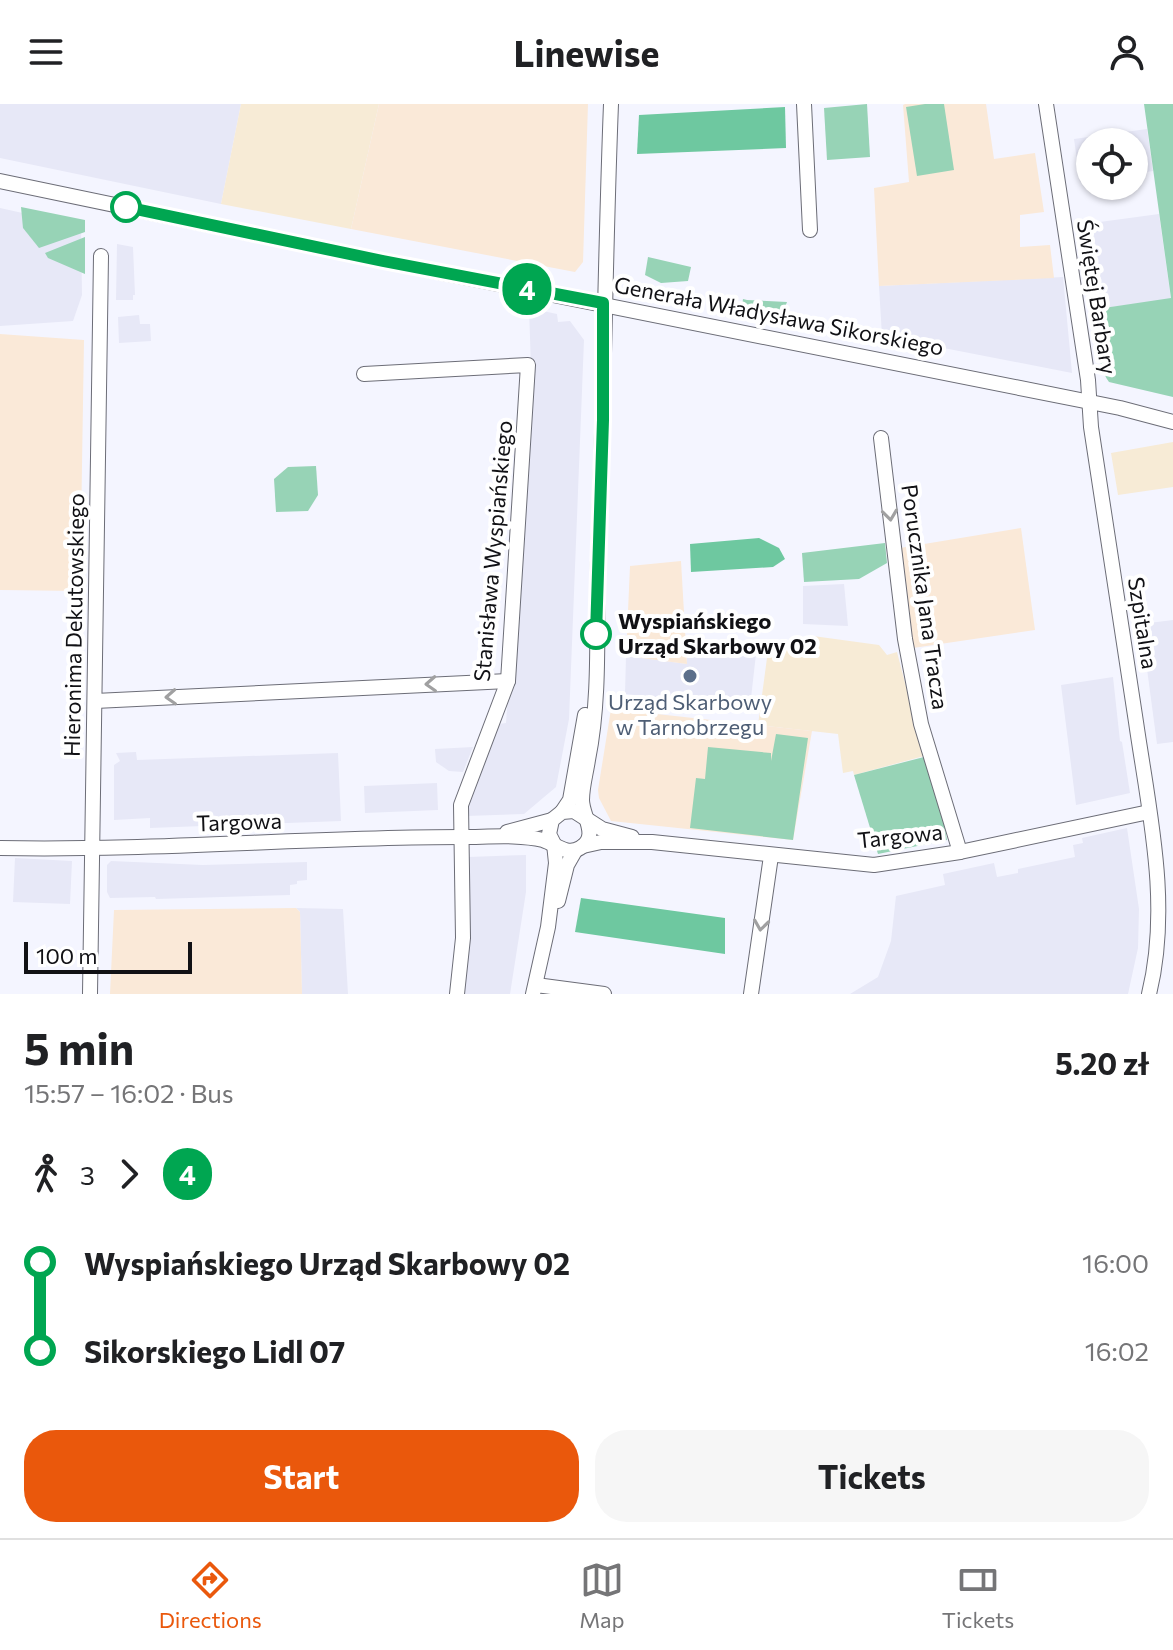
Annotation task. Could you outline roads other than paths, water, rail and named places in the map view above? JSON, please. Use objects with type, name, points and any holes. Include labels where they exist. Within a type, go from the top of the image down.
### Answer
[{"type":"street","points":[[604,994],[534,989],[548,927],[567,865],[590,835],[582,804],[582,790],[592,743],[596,694],[603,303],[611,104]]},
{"type":"street","points":[[804,104],[810,230]]},
{"type":"street","name":"Świętej Barbary","points":[[1046,104],[1090,402]]},
{"type":"street","name":"Generała Władysława Sikorskiego","points":[[0,181],[1090,402],[1173,422]]},
{"type":"street","name":"Hieronima Dekutowskiego","points":[[90,994],[101,256]]},
{"type":"street","name":"Stanisława Wyspiańskiego","points":[[364,374],[528,365],[530,380],[508,681],[461,805],[463,938],[457,994]]},
{"type":"street","name":"Szpitalna","points":[[1090,402],[1091,427],[1166,939],[1149,994]]},
{"type":"street","name":"Porucznika Jana Tracza","points":[[881,438],[905,639],[921,724],[960,852]]},
{"type":"street","points":[[548,927],[556,863],[554,844],[549,834],[557,816],[570,800],[596,631]]},
{"type":"street","points":[[95,701],[508,681]]},
{"type":"street","points":[[557,816],[574,811],[586,818]]},
{"type":"street","name":"Targowa","points":[[579,848],[601,842],[652,842],[874,865],[960,852],[1149,812]]},
{"type":"street","name":"Targowa","points":[[479,837],[538,826],[557,816]]},
{"type":"street","name":"Targowa","points":[[586,818],[602,829],[652,842]]},
{"type":"street","name":"Targowa","points":[[0,848],[92,849],[462,837],[540,839],[554,844]]},
{"type":"street","points":[[554,844],[565,851],[579,848]]},
{"type":"street","points":[[751,994],[771,856]]},
{"type":"place","name":"Wyspiańskiego Urząd Skarbowy 02","points":[[596,634]]},
{"type":"place","name":"Urząd Skarbowy w Tarnobrzegu","points":[[690,676]]}]
